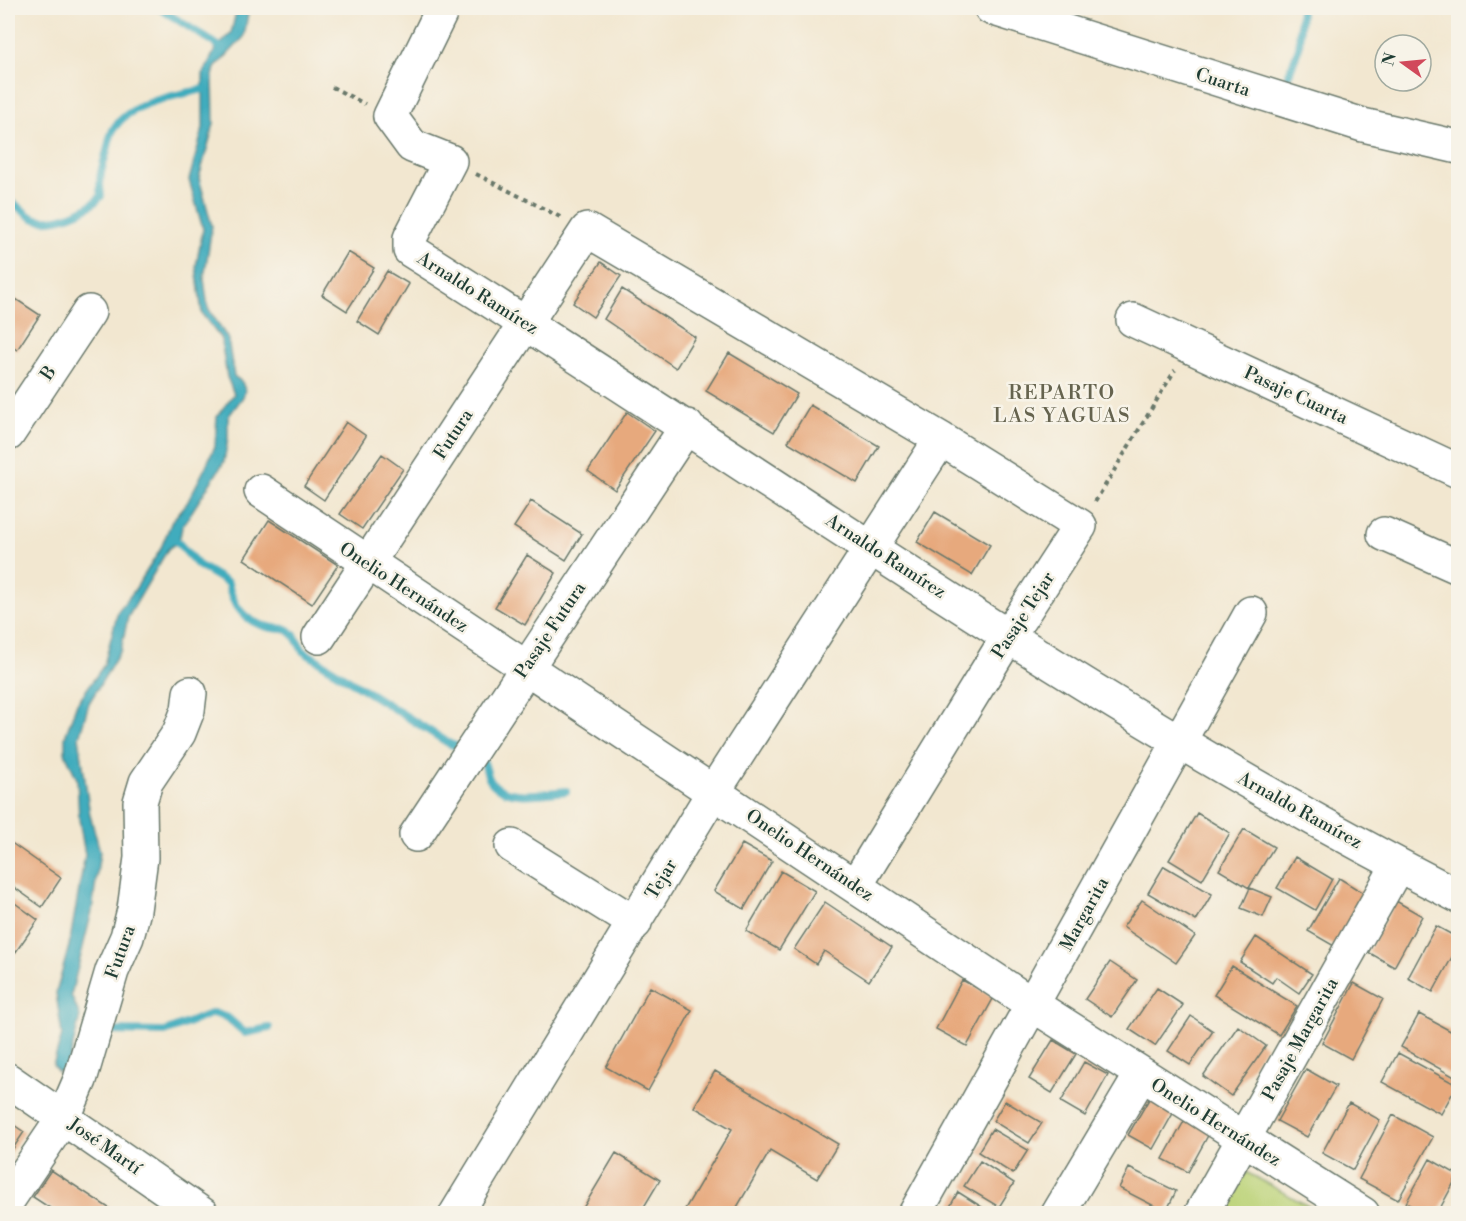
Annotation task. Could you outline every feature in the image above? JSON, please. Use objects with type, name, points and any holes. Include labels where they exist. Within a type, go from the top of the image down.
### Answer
[{"type":"street","points":[[442,8],[390,116],[412,146],[450,161]]},
{"type":"street","name":"Cuarta","points":[[991,8],[1363,125],[1458,147]]},
{"type":"street","name":"Arnaldo Ramírez","points":[[450,161],[410,238],[410,250],[1009,635],[1180,742],[1398,865],[1458,896]]},
{"type":"street","points":[[587,230],[940,439],[1080,526]]},
{"type":"street","name":"Futura","points":[[318,637],[587,230]]},
{"type":"street","name":"B","points":[[8,434],[89,312]]},
{"type":"street","name":"Pasaje Cuarta","points":[[1133,320],[1458,471]]},
{"type":"street","name":"Pasaje Futura","points":[[416,835],[687,426]]},
{"type":"street","name":"Tejar","points":[[456,1214],[714,791],[873,548],[940,439]]},
{"type":"street","name":"Onelio Hernández","points":[[261,491],[1033,1005],[1363,1214]]},
{"type":"street","name":"Pasaje Tejar","points":[[856,885],[1009,635],[1080,526]]},
{"type":"street","points":[[1384,534],[1458,567]]},
{"type":"street","name":"Margarita","points":[[915,1214],[1251,613]]},
{"type":"street","name":"Futura","points":[[8,1200],[64,1117],[80,1080],[112,971],[127,938],[134,910],[141,858],[140,802],[146,782],[178,733],[188,710],[190,693]]},
{"type":"street","points":[[512,846],[635,923]]},
{"type":"street","name":"Pasaje Margarita","points":[[1201,1214],[1398,865]]},
{"type":"street","points":[[1058,1214],[1141,1075]]},
{"type":"street","name":"José Martí","points":[[8,1080],[202,1214]]},
{"type":"path","points":[[332,87],[390,116]]},
{"type":"path","points":[[450,161],[587,230]]},
{"type":"path","points":[[1080,526],[1189,345]]},
{"type":"green space","points":[[1246,1172],[1321,1213],[1223,1213]]},
{"type":"water","points":[[237,8],[249,8],[244,37],[215,68],[213,76],[214,124],[199,178],[212,226],[204,279],[208,308],[228,339],[234,376],[242,382],[245,390],[243,397],[228,417],[228,438],[224,462],[182,527],[179,540],[168,549],[128,617],[121,650],[89,703],[79,737],[90,815],[100,851],[92,911],[71,995],[80,1016],[68,1067],[58,1072],[53,1065],[62,1035],[56,993],[69,946],[85,855],[79,819],[77,779],[65,753],[65,737],[77,703],[104,665],[118,611],[134,591],[160,550],[172,521],[187,503],[215,446],[217,416],[234,394],[227,377],[221,339],[202,314],[196,266],[203,229],[189,180],[203,128],[203,74],[215,50],[231,33]]},
{"type":"building","points":[[348,252],[374,268],[347,311],[322,295]]},
{"type":"building","points":[[601,262],[621,276],[593,317],[573,303]]},
{"type":"building","points":[[387,271],[409,284],[379,335],[357,321]]},
{"type":"building","points":[[622,289],[695,337],[676,368],[604,319]]},
{"type":"building","points":[[8,294],[40,315],[17,350],[8,344]]},
{"type":"building","points":[[729,353],[797,394],[774,432],[706,391]]},
{"type":"building","points":[[810,405],[879,446],[857,483],[788,442]]},
{"type":"building","points":[[627,412],[655,431],[615,490],[588,471]]},
{"type":"building","points":[[346,422],[366,436],[324,500],[304,486]]},
{"type":"building","points":[[382,454],[403,469],[362,529],[340,514]]},
{"type":"building","points":[[531,501],[582,534],[566,560],[514,527]]},
{"type":"building","points":[[935,512],[990,545],[972,575],[917,542]]},
{"type":"building","points":[[269,520],[338,565],[312,604],[244,559]]},
{"type":"building","points":[[527,555],[556,573],[525,625],[495,607]]},
{"type":"building","points":[[1197,813],[1230,833],[1202,880],[1169,860]]},
{"type":"building","points":[[1244,829],[1274,847],[1249,888],[1219,870]]},
{"type":"building","points":[[10,842],[61,878],[42,907],[8,883],[8,846]]},
{"type":"building","points":[[742,844],[772,861],[744,909],[714,891]]},
{"type":"building","points":[[1295,857],[1332,879],[1315,910],[1277,888]]},
{"type":"building","points":[[1164,866],[1212,894],[1196,921],[1148,893]]},
{"type":"building","points":[[781,871],[815,891],[779,950],[746,931]]},
{"type":"building","points":[[1339,878],[1365,894],[1334,946],[1308,931]]},
{"type":"building","points":[[1250,888],[1272,897],[1263,917],[1241,908]]},
{"type":"building","points":[[8,898],[38,920],[8,963]]},
{"type":"building","points":[[1142,900],[1195,936],[1176,963],[1123,927]]},
{"type":"building","points":[[1396,901],[1422,916],[1394,967],[1368,952]]},
{"type":"building","points":[[825,902],[892,947],[869,981],[824,951],[816,964],[794,949]]},
{"type":"building","points":[[1436,926],[1458,938],[1458,946],[1433,992],[1408,978]]},
{"type":"building","points":[[1256,937],[1312,974],[1299,993],[1276,977],[1272,983],[1240,962]]},
{"type":"building","points":[[1110,962],[1137,980],[1112,1017],[1085,999]]},
{"type":"building","points":[[1232,966],[1297,1006],[1279,1035],[1214,995]]},
{"type":"building","points":[[962,980],[994,997],[967,1046],[936,1029]]},
{"type":"building","points":[[1354,983],[1383,999],[1351,1059],[1322,1043]]},
{"type":"building","points":[[650,987],[692,1010],[648,1091],[606,1067]]},
{"type":"building","points":[[1157,988],[1183,1005],[1155,1046],[1129,1029]]},
{"type":"building","points":[[1419,1014],[1458,1035],[1458,1079],[1401,1047]]},
{"type":"building","points":[[1191,1016],[1213,1031],[1190,1065],[1168,1051]]},
{"type":"building","points":[[1238,1026],[1266,1046],[1231,1096],[1203,1076]]},
{"type":"building","points":[[1053,1040],[1076,1054],[1052,1093],[1029,1079]]},
{"type":"building","points":[[1398,1053],[1457,1085],[1441,1114],[1382,1082]]},
{"type":"building","points":[[1084,1062],[1108,1075],[1085,1116],[1061,1102]]},
{"type":"building","points":[[1306,1069],[1336,1086],[1307,1137],[1277,1121]]},
{"type":"building","points":[[715,1071],[838,1144],[817,1179],[770,1151],[733,1214],[682,1214],[732,1129],[694,1107]]},
{"type":"building","points":[[1152,1094],[1176,1108],[1153,1149],[1128,1135]]},
{"type":"building","points":[[1005,1101],[1042,1123],[1029,1143],[993,1121]]},
{"type":"building","points":[[1349,1103],[1380,1120],[1353,1170],[1322,1153]]},
{"type":"building","points":[[1393,1115],[1433,1137],[1398,1200],[1359,1179]]},
{"type":"building","points":[[1187,1116],[1211,1130],[1188,1172],[1163,1159]]},
{"type":"building","points":[[8,1121],[24,1132],[8,1156]]},
{"type":"building","points":[[992,1129],[1028,1150],[1013,1174],[978,1152]]},
{"type":"building","points":[[616,1153],[660,1180],[642,1210],[647,1214],[591,1214],[583,1208]]},
{"type":"building","points":[[1430,1159],[1458,1175],[1437,1214],[1425,1214],[1406,1203]]},
{"type":"building","points":[[980,1161],[1014,1183],[999,1207],[964,1186]]},
{"type":"building","points":[[1129,1168],[1176,1191],[1166,1212],[1119,1188]]},
{"type":"building","points":[[51,1170],[118,1214],[59,1214],[33,1197]]},
{"type":"building","points":[[958,1192],[993,1214],[946,1214]]},
{"type":"waterway","points":[[159,8],[225,50]]},
{"type":"waterway","points":[[1284,87],[1299,47],[1301,8]]},
{"type":"waterway","points":[[8,203],[16,205],[36,219],[44,220],[62,218],[88,207],[101,196],[101,173],[110,139],[114,128],[123,118],[157,100],[208,88]]},
{"type":"waterway","points":[[173,537],[198,565],[228,583],[236,604],[248,618],[265,626],[287,629],[294,635],[303,651],[450,744],[463,748]]},
{"type":"waterway","points":[[479,755],[490,780],[496,787],[505,791],[515,794],[566,791]]},
{"type":"waterway","points":[[107,1031],[165,1032],[213,1013],[228,1018],[245,1033],[269,1028]]},
{"type":"district","name":"REPARTO LAS YAGUAS","points":[[1062,404]]}]
